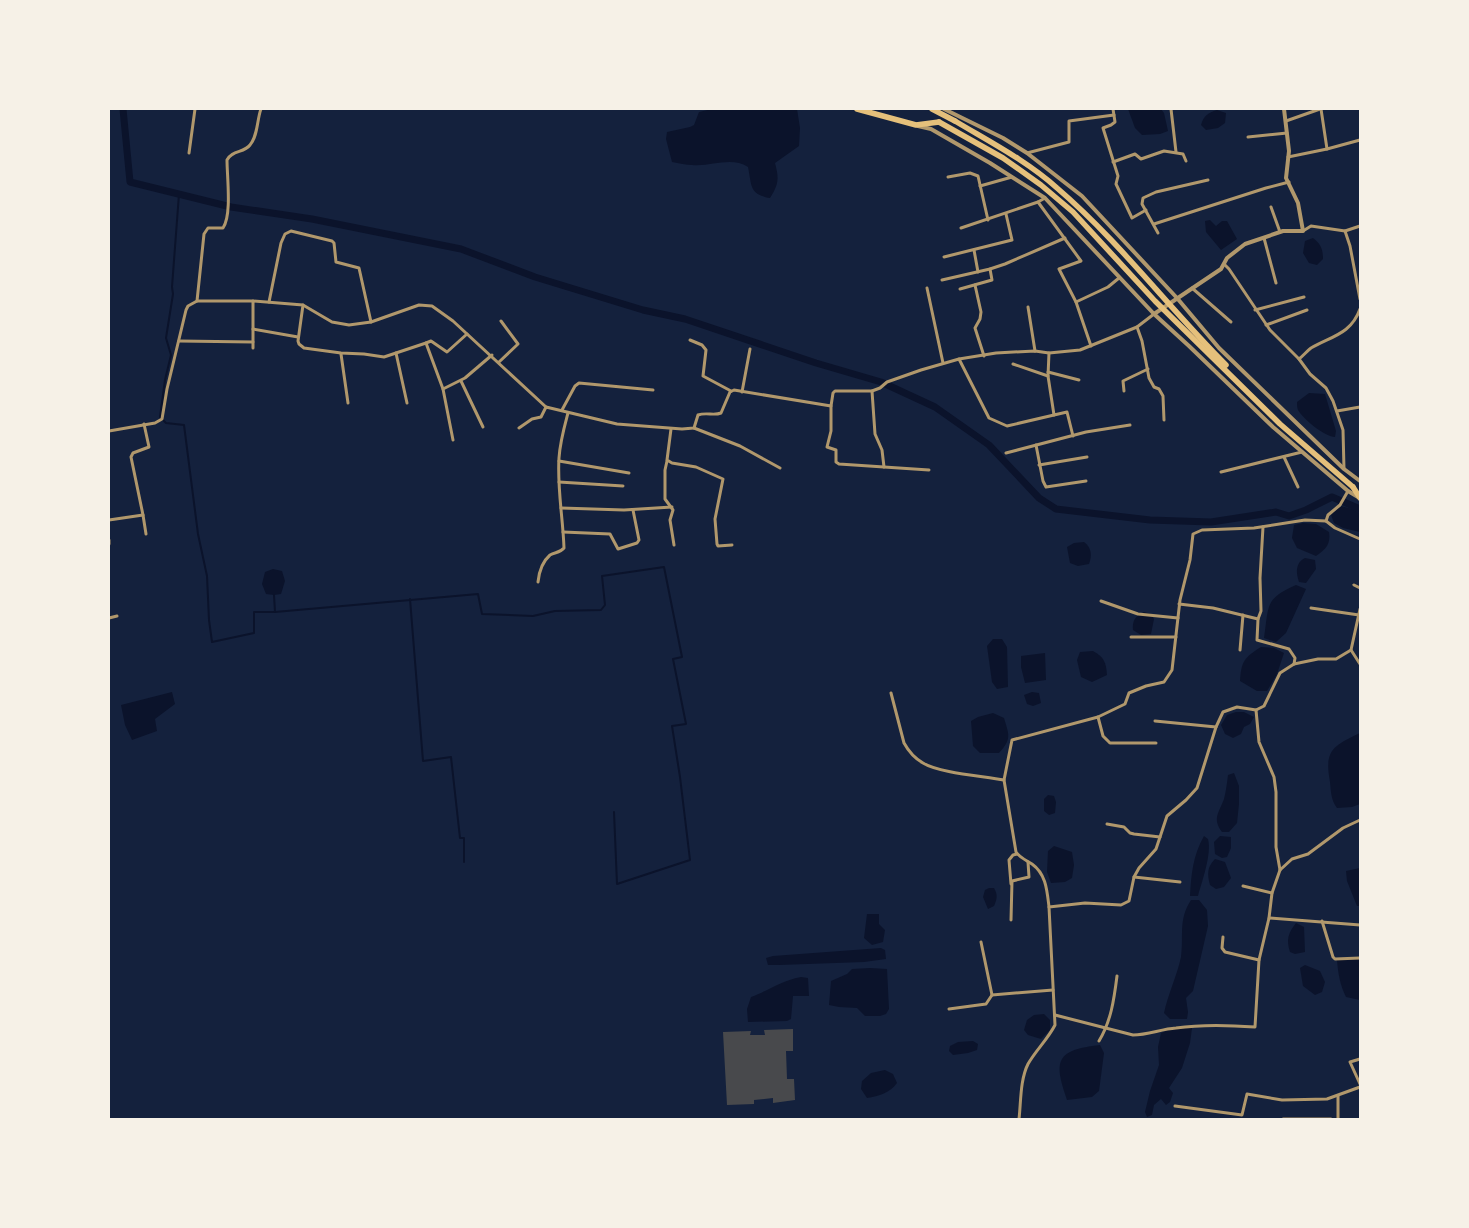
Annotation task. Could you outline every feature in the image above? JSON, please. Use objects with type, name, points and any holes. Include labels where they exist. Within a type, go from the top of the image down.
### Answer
[{"type":"highway","points":[[857,109],[916,125],[939,122],[1003,158],[1040,185],[1073,212],[1155,301],[1280,424],[1352,487],[1360,487]]},
{"type":"highway","points":[[932,109],[1017,158],[1057,187],[1102,232],[1222,361],[1283,423],[1352,487],[1360,498]]},
{"type":"street","points":[[188,153],[195,109]]},
{"type":"street","points":[[196,301],[204,234],[208,228],[223,228],[226,222],[228,202],[227,160],[232,154],[245,150],[252,142],[261,109]]},
{"type":"street","points":[[944,109],[1003,138],[1028,153],[1082,196],[1177,298],[1219,348],[1344,469],[1360,481]]},
{"type":"street","points":[[1113,109],[1114,123],[1103,128],[1118,176],[1116,184],[1132,218],[1146,210]]},
{"type":"street","points":[[1171,109],[1176,152]]},
{"type":"street","points":[[1284,109],[1288,157],[1286,178],[1298,203],[1303,231]]},
{"type":"street","points":[[1286,120],[1320,109],[1327,149]]},
{"type":"street","points":[[1028,153],[1069,142],[1070,121],[1114,115]]},
{"type":"street","points":[[916,125],[931,130],[1046,198],[1154,314],[1302,452],[1352,487],[1340,505],[1328,515],[1326,521]]},
{"type":"street","points":[[1248,137],[1287,133]]},
{"type":"street","points":[[1288,157],[1360,140]]},
{"type":"street","points":[[1113,162],[1135,154],[1141,159],[1164,151],[1183,154],[1186,161]]},
{"type":"street","points":[[948,177],[970,173],[978,176],[988,220]]},
{"type":"street","points":[[980,186],[1012,177]]},
{"type":"street","points":[[1158,233],[1142,204],[1144,198],[1148,195],[1208,180]]},
{"type":"street","points":[[1154,224],[1289,182]]},
{"type":"street","points":[[961,228],[1006,214],[1046,198]]},
{"type":"street","points":[[1038,202],[1081,261],[1059,269],[1076,302],[1091,346]]},
{"type":"street","points":[[1271,207],[1280,232]]},
{"type":"street","points":[[944,257],[1012,240],[1006,214]]},
{"type":"street","points":[[929,470],[837,464],[836,450],[827,447],[831,433],[833,392],[872,391],[880,388],[887,382],[959,359],[996,353],[1035,351],[1049,353],[1080,350],[1137,327],[1170,302],[1221,269],[1227,258],[1245,244],[1280,232],[1303,231],[1311,226],[1345,231],[1360,226]]},
{"type":"street","points":[[269,302],[281,243],[285,234],[291,231],[332,241],[334,243],[335,261],[359,268],[371,322]]},
{"type":"street","points":[[1345,231],[1350,246],[1360,299]]},
{"type":"street","points":[[942,280],[990,269],[1065,238]]},
{"type":"street","points":[[1264,238],[1276,283]]},
{"type":"street","points":[[974,250],[978,272]]},
{"type":"street","points":[[1224,264],[1266,325],[1299,359],[1310,374],[1326,388],[1343,430],[1344,469]]},
{"type":"street","points":[[960,289],[992,280],[990,269]]},
{"type":"street","points":[[1076,302],[1108,287],[1119,278]]},
{"type":"street","points":[[975,285],[981,316],[975,328],[984,356]]},
{"type":"street","points":[[927,288],[943,363]]},
{"type":"street","points":[[1192,288],[1231,322]]},
{"type":"street","points":[[1256,310],[1304,298]]},
{"type":"street","points":[[109,431],[162,419],[167,389],[186,310],[188,306],[196,301],[253,301],[303,305],[332,322],[349,326],[371,322],[420,305],[426,305],[438,308],[492,355],[546,407],[617,424],[671,429],[694,428],[740,446],[780,468]]},
{"type":"street","points":[[253,301],[253,348]]},
{"type":"street","points":[[303,305],[298,343],[304,348],[384,357],[432,341],[447,352],[467,334]]},
{"type":"street","points":[[1028,307],[1035,351]]},
{"type":"street","points":[[1299,359],[1310,349],[1333,339],[1358,319],[1360,308]]},
{"type":"street","points":[[1266,325],[1307,310]]},
{"type":"street","points":[[499,362],[518,344],[502,321]]},
{"type":"street","points":[[1137,327],[1142,341],[1148,378],[1163,396],[1164,420]]},
{"type":"street","points":[[253,329],[298,337]]},
{"type":"street","points":[[690,340],[706,350],[703,376],[731,390],[831,406]]},
{"type":"street","points":[[180,341],[253,342]]},
{"type":"street","points":[[426,342],[443,389],[453,440]]},
{"type":"street","points":[[742,392],[750,349]]},
{"type":"street","points":[[341,353],[348,403]]},
{"type":"street","points":[[396,353],[407,403]]},
{"type":"street","points":[[1049,353],[1048,374],[1054,415]]},
{"type":"street","points":[[443,389],[461,381],[492,355]]},
{"type":"street","points":[[959,359],[989,418],[1007,426],[1067,412],[1073,436]]},
{"type":"street","points":[[1013,364],[1078,380]]},
{"type":"street","points":[[1124,391],[1123,380],[1148,369]]},
{"type":"street","points":[[461,381],[483,427]]},
{"type":"street","points":[[562,410],[575,386],[579,383],[653,390]]},
{"type":"street","points":[[694,428],[698,414],[717,415],[723,412],[731,390]]},
{"type":"street","points":[[872,391],[875,434],[884,456],[884,467]]},
{"type":"street","points":[[519,428],[532,419],[540,417],[546,407]]},
{"type":"street","points":[[1336,411],[1360,407]]},
{"type":"street","points":[[538,582],[540,569],[550,556],[564,550],[559,461],[561,440],[568,413]]},
{"type":"street","points":[[144,424],[149,447],[133,453],[131,457],[146,534]]},
{"type":"street","points":[[1006,453],[1073,436],[1130,425]]},
{"type":"street","points":[[671,429],[666,470],[665,500],[672,507],[673,512],[670,520],[674,545]]},
{"type":"street","points":[[1036,446],[1039,465],[1046,487],[1086,481]]},
{"type":"street","points":[[1221,472],[1302,452]]},
{"type":"street","points":[[1039,465],[1087,457]]},
{"type":"street","points":[[1284,457],[1298,487]]},
{"type":"street","points":[[668,460],[672,463],[696,467],[723,479],[715,519],[717,544],[718,546],[732,545]]},
{"type":"street","points":[[559,461],[629,473]]},
{"type":"street","points":[[559,482],[622,486]]},
{"type":"street","points":[[561,508],[633,510],[672,507]]},
{"type":"street","points":[[564,532],[611,534],[618,549],[637,543],[639,540],[633,510]]},
{"type":"street","points":[[109,520],[143,515]]},
{"type":"street","points":[[1019,1119],[1023,1083],[1027,1067],[1052,1031],[1056,1015],[1049,907],[1044,878],[1040,871],[1018,854],[1004,780],[1012,740],[1098,718],[1125,704],[1130,693],[1146,686],[1164,682],[1172,670],[1179,604],[1190,560],[1193,534],[1202,530],[1264,526],[1305,520],[1326,521],[1335,528],[1360,539]]},
{"type":"street","points":[[1264,526],[1260,578],[1261,611],[1258,619],[1257,640],[1288,649],[1295,658],[1294,664]]},
{"type":"street","points":[[1354,585],[1360,588]]},
{"type":"street","points":[[1101,601],[1138,614],[1178,618]]},
{"type":"street","points":[[1179,604],[1213,608],[1258,619]]},
{"type":"street","points":[[1310,608],[1359,616]]},
{"type":"street","points":[[1049,907],[1085,903],[1121,905],[1125,903],[1130,898],[1134,877],[1139,868],[1156,848],[1167,816],[1197,788],[1216,727],[1224,712],[1237,707],[1256,710],[1264,706],[1280,673],[1294,664],[1318,659],[1336,659],[1351,650],[1360,609]]},
{"type":"street","points":[[1240,650],[1243,615]]},
{"type":"street","points":[[109,618],[118,616]]},
{"type":"street","points":[[1131,637],[1176,637]]},
{"type":"street","points":[[1351,650],[1360,664]]},
{"type":"street","points":[[891,693],[904,743],[908,751],[922,763],[935,768],[1004,780]]},
{"type":"street","points":[[1256,710],[1259,742],[1274,777],[1276,792],[1276,847],[1280,870]]},
{"type":"street","points":[[1098,718],[1102,736],[1110,743],[1156,743]]},
{"type":"street","points":[[1156,721],[1216,727]]},
{"type":"street","points":[[1056,1015],[1139,1035],[1176,1028],[1207,1025],[1256,1027],[1259,960],[1269,918],[1272,893],[1280,870],[1292,859],[1308,854],[1343,828],[1360,820]]},
{"type":"street","points":[[1107,824],[1124,826],[1130,833],[1134,834],[1160,837]]},
{"type":"street","points":[[1011,920],[1009,860],[1018,854]]},
{"type":"street","points":[[1011,884],[1015,880],[1029,877],[1028,861]]},
{"type":"street","points":[[1134,877],[1180,882]]},
{"type":"street","points":[[1243,886],[1272,893]]},
{"type":"street","points":[[1269,918],[1360,925]]},
{"type":"street","points":[[1322,921],[1335,959],[1360,958]]},
{"type":"street","points":[[1223,937],[1222,948],[1225,952],[1259,960]]},
{"type":"street","points":[[950,1009],[986,1004],[992,994],[981,942]]},
{"type":"street","points":[[1099,1041],[1107,1028],[1117,976]]},
{"type":"street","points":[[992,994],[1054,990]]},
{"type":"street","points":[[1175,1106],[1242,1117],[1247,1094],[1282,1100],[1326,1099],[1338,1096],[1360,1086],[1350,1062],[1360,1059]]},
{"type":"street","points":[[1338,1096],[1338,1119]]},
{"type":"street","points":[[1283,1119],[1331,1119]]},
{"type":"water","points":[[712,109],[797,109],[800,128],[799,146],[775,163],[777,181],[770,198],[755,191],[751,184],[748,167],[741,164],[728,162],[687,165],[672,162],[666,139],[667,132],[694,125],[699,112]]},
{"type":"water","points":[[1128,109],[1161,109],[1164,113],[1168,131],[1160,134],[1142,135],[1135,128]]},
{"type":"water","points":[[1217,110],[1226,113],[1225,123],[1218,128],[1206,130],[1201,125],[1205,117]]},
{"type":"water","points":[[1210,220],[1216,226],[1222,221],[1227,221],[1237,239],[1221,250],[1206,232],[1205,221]]},
{"type":"water","points":[[1313,238],[1320,245],[1323,253],[1323,259],[1317,265],[1309,263],[1303,253],[1305,241]]},
{"type":"water","points":[[1309,393],[1325,394],[1336,431],[1335,437],[1315,427],[1298,410],[1297,402]]},
{"type":"water","points":[[1341,506],[1360,513],[1360,532],[1343,528],[1334,523],[1331,515]]},
{"type":"water","points":[[1303,523],[1316,524],[1329,532],[1327,546],[1316,556],[1297,548],[1292,538],[1294,525]]},
{"type":"water","points":[[1084,542],[1091,552],[1089,564],[1078,566],[1070,563],[1067,547],[1074,543]]},
{"type":"water","points":[[1305,558],[1315,560],[1316,569],[1306,583],[1299,582],[1297,572],[1299,563]]},
{"type":"water","points":[[273,569],[282,571],[285,581],[281,594],[266,594],[262,584],[265,572]]},
{"type":"water","points":[[1296,585],[1306,589],[1286,633],[1276,642],[1264,638],[1268,611],[1273,599]]},
{"type":"water","points":[[1144,612],[1151,614],[1154,619],[1151,634],[1141,635],[1133,630],[1133,624],[1136,617]]},
{"type":"water","points":[[993,639],[1002,639],[1007,647],[1008,687],[997,689],[992,682],[987,646]]},
{"type":"water","points":[[1261,647],[1274,648],[1284,653],[1277,674],[1267,691],[1257,691],[1240,681],[1241,669],[1245,660]]},
{"type":"water","points":[[1093,651],[1104,660],[1107,675],[1092,682],[1081,677],[1077,660],[1080,652]]},
{"type":"water","points":[[1045,653],[1046,680],[1025,683],[1021,667],[1021,656]]},
{"type":"water","points":[[172,692],[175,704],[155,719],[157,731],[132,740],[125,725],[121,705]]},
{"type":"water","points":[[1032,692],[1039,693],[1041,703],[1033,706],[1027,704],[1024,695]]},
{"type":"water","points":[[1244,712],[1254,717],[1250,724],[1244,727],[1241,734],[1233,738],[1225,734],[1221,725],[1227,715]]},
{"type":"water","points":[[993,713],[1004,718],[1008,740],[999,753],[980,753],[973,746],[971,721]]},
{"type":"water","points":[[1360,733],[1360,804],[1352,807],[1337,808],[1331,793],[1328,771],[1330,756],[1337,746]]},
{"type":"water","points":[[1234,773],[1239,786],[1237,823],[1229,832],[1222,832],[1217,823],[1217,816],[1224,799],[1228,775]]},
{"type":"water","points":[[1048,795],[1054,796],[1056,802],[1055,813],[1049,815],[1044,811],[1044,799]]},
{"type":"water","points":[[1204,836],[1208,839],[1209,845],[1206,868],[1198,896],[1190,896],[1193,865],[1197,850]]},
{"type":"water","points":[[1220,836],[1231,837],[1231,848],[1227,857],[1222,858],[1215,854],[1214,842]]},
{"type":"water","points":[[1054,846],[1072,852],[1074,865],[1072,878],[1065,882],[1051,883],[1047,872],[1048,851]]},
{"type":"water","points":[[1215,859],[1225,862],[1231,878],[1224,887],[1216,889],[1210,885],[1208,874],[1210,865]]},
{"type":"water","points":[[1360,868],[1360,906],[1357,906],[1347,881],[1346,871]]},
{"type":"water","points":[[994,888],[997,897],[994,906],[988,909],[983,897],[985,890]]},
{"type":"water","points":[[1191,900],[1199,900],[1207,910],[1208,926],[1193,991],[1186,998],[1187,1019],[1170,1019],[1164,1013],[1181,957],[1184,914]]},
{"type":"water","points":[[867,914],[879,914],[879,924],[885,930],[883,942],[872,945],[864,938]]},
{"type":"water","points":[[1296,923],[1304,927],[1305,952],[1295,954],[1290,952],[1288,940],[1291,930]]},
{"type":"water","points":[[881,948],[885,950],[886,959],[864,962],[768,965],[766,958],[773,956]]},
{"type":"water","points":[[1360,959],[1360,1000],[1346,997],[1342,988],[1337,960]]},
{"type":"water","points":[[1305,965],[1320,971],[1325,982],[1322,992],[1315,995],[1303,986],[1300,968]]},
{"type":"water","points":[[852,969],[887,969],[889,1009],[886,1014],[865,1016],[857,1008],[829,1005],[831,981],[847,974]]},
{"type":"water","points":[[801,977],[808,978],[809,996],[793,996],[791,1019],[787,1021],[748,1022],[747,1009],[751,997],[781,983]]},
{"type":"water","points":[[1044,1014],[1050,1020],[1050,1030],[1041,1039],[1028,1035],[1024,1030],[1027,1020],[1034,1015]]},
{"type":"water","points":[[1192,1028],[1190,1043],[1182,1068],[1169,1088],[1173,1093],[1170,1102],[1166,1105],[1161,1099],[1154,1105],[1152,1115],[1147,1117],[1145,1112],[1159,1065],[1158,1047],[1161,1033],[1171,1029]]},
{"type":"water","points":[[973,1041],[978,1044],[977,1050],[953,1055],[949,1051],[950,1046],[958,1042]]},
{"type":"water","points":[[1100,1045],[1104,1053],[1099,1091],[1092,1097],[1067,1100],[1060,1075],[1062,1059],[1074,1050]]},
{"type":"water","points":[[885,1070],[893,1074],[897,1083],[884,1094],[867,1098],[861,1089],[862,1081],[871,1073]]},
{"type":"building","points":[[793,1029],[793,1051],[786,1051],[787,1079],[794,1079],[795,1100],[773,1103],[773,1098],[754,1100],[754,1104],[727,1105],[723,1032],[751,1031],[750,1035],[765,1035],[764,1030]]},
{"type":"waterway","points":[[123,109],[130,182],[231,207],[312,219],[461,249],[535,277],[643,310],[685,319],[816,363],[881,382],[935,407],[989,445],[1039,498],[1056,509],[1150,520],[1211,522],[1276,512],[1289,516],[1332,497],[1360,509]]},
{"type":"waterway","points":[[179,194],[173,294],[166,338],[171,355],[165,380],[160,417],[166,423],[184,425],[198,534],[207,576],[212,642],[254,633],[254,612],[275,612],[478,594],[482,614],[533,616],[555,611],[601,610],[605,605],[602,576],[664,567],[682,657],[673,659],[686,724],[672,726],[690,860],[617,884],[614,812]]},
{"type":"waterway","points":[[274,595],[275,612]]},
{"type":"waterway","points":[[410,599],[423,761],[451,757],[460,838],[464,838],[464,862]]}]
